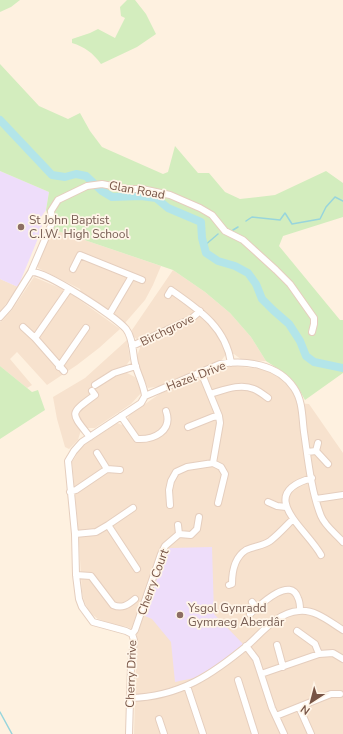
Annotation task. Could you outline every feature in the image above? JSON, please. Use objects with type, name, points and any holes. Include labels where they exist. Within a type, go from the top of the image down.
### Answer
[{"type":"street","name":"Glan Road","points":[[0,318],[32,272],[32,268],[52,223],[51,211],[58,200],[88,186],[102,184],[127,189],[142,189],[170,195],[212,215],[226,231],[243,240],[290,284],[314,318],[312,332]]},
{"type":"street","points":[[73,269],[80,255],[142,280]]},
{"type":"street","points":[[32,272],[38,272],[69,289],[109,315],[126,329],[129,335],[145,396]]},
{"type":"street","points":[[109,315],[132,276]]},
{"type":"street","points":[[35,338],[69,289]]},
{"type":"street","name":"Birchgrove","points":[[168,295],[171,290],[200,311],[213,323],[227,346],[231,363]]},
{"type":"street","name":"Birchgrove","points":[[132,346],[192,319],[200,311]]},
{"type":"street","points":[[23,327],[35,338],[64,372]]},
{"type":"street","points":[[59,367],[86,328]]},
{"type":"street","name":"Hazel Drive","points":[[70,492],[68,461],[74,451],[82,442],[141,403],[145,396],[220,364],[250,363],[265,366],[276,372],[294,388],[301,403],[307,452],[316,499],[322,518],[343,542]]},
{"type":"street","points":[[90,437],[74,414],[76,409],[95,395],[94,388],[114,373],[136,366]]},
{"type":"street","points":[[201,372],[219,416],[219,431],[213,464]]},
{"type":"street","points":[[210,394],[233,387],[243,387],[254,389],[268,398]]},
{"type":"street","points":[[120,416],[137,439],[147,440],[163,432],[167,425],[168,416],[166,411]]},
{"type":"street","points":[[188,427],[219,416]]},
{"type":"street","points":[[316,451],[318,443]]},
{"type":"street","points":[[307,452],[316,451]]},
{"type":"street","points":[[316,451],[328,464]]},
{"type":"street","points":[[97,453],[107,469]]},
{"type":"street","points":[[170,505],[170,481],[176,472],[187,467],[213,464],[221,467],[225,474],[218,503]]},
{"type":"street","points":[[70,492],[76,490],[107,469],[120,470]]},
{"type":"street","points":[[312,478],[300,481],[286,493],[285,501],[286,507],[293,519],[317,547],[321,555]]},
{"type":"street","name":"Cherry Drive","points":[[70,492],[75,534],[76,575],[79,599],[82,607],[93,622],[126,631],[132,634],[134,640],[131,666],[129,734]]},
{"type":"street","points":[[316,499],[343,495]]},
{"type":"street","points":[[268,502],[277,506],[286,507]]},
{"type":"street","points":[[75,534],[96,532],[133,508]]},
{"type":"street","name":"Cherry Court","points":[[132,634],[135,630],[160,554],[165,546],[179,534],[191,535],[197,529],[199,517]]},
{"type":"street","points":[[229,585],[232,584],[232,575],[236,560],[246,550],[262,546],[271,541],[293,519]]},
{"type":"street","points":[[108,525],[135,561],[136,569]]},
{"type":"street","points":[[178,525],[179,534]]},
{"type":"street","points":[[76,575],[89,574],[94,578],[113,605],[122,607],[133,603]]},
{"type":"street","points":[[250,614],[279,592],[287,590],[293,592],[299,599],[300,610]]},
{"type":"street","points":[[252,602],[257,608]]},
{"type":"street","points":[[130,698],[144,698],[166,694],[188,686],[209,675],[278,619],[292,612],[300,610],[310,612],[322,617],[343,630]]},
{"type":"street","points":[[297,631],[315,644],[319,654]]},
{"type":"street","points":[[277,645],[283,667]]},
{"type":"street","points":[[246,646],[256,659],[284,734]]},
{"type":"street","points":[[261,674],[319,654],[333,653],[343,659]]},
{"type":"street","points":[[238,680],[255,734]]},
{"type":"street","points":[[188,686],[203,734]]},
{"type":"street","points":[[276,716],[340,694]]},
{"type":"street","points":[[299,707],[311,734]]},
{"type":"street","points":[[159,719],[164,734]]},
{"type":"shaded area","name":"St John Baptist C.I.W. High School","points":[[0,171],[49,192],[46,210],[39,220],[42,224],[41,231],[18,287],[0,279]]},
{"type":"shaded area","points":[[52,229],[161,266],[145,300],[125,323],[81,293],[80,289],[38,268],[37,265]]},
{"type":"shaded area","points":[[173,270],[205,292],[230,313],[251,337],[266,361],[242,360],[234,354],[227,353],[221,361],[177,378],[161,386],[148,388],[140,370],[137,356],[140,348],[139,341],[133,336],[132,330]]},
{"type":"shaded area","points":[[34,277],[60,288],[74,296],[120,329],[77,365],[47,385],[17,352],[10,359],[32,385],[27,388],[0,366],[0,322],[12,310]]},
{"type":"shaded area","points":[[0,279],[18,287],[0,312]]},
{"type":"shaded area","points":[[127,340],[130,360],[125,367],[127,373],[135,377],[142,392],[131,404],[95,428],[81,430],[78,440],[69,449],[65,447],[57,419],[53,397],[85,378]]},
{"type":"shaded area","points":[[234,366],[261,369],[274,374],[285,383],[293,393],[297,403],[309,404],[343,453],[343,734],[134,734],[137,632],[128,627],[114,625],[98,619],[90,613],[84,601],[82,592],[72,462],[77,452],[87,443],[117,423],[122,425],[127,421],[129,415],[161,393],[222,368]]},
{"type":"shaded area","name":"Ysgol Gynradd Gymraeg Aberdâr","points":[[212,547],[214,614],[243,644],[218,664],[194,678],[175,682],[171,642],[152,619],[145,616],[164,556],[170,548]]},
{"type":"green space","points":[[0,0],[20,0],[11,7],[0,12]]},
{"type":"green space","points":[[127,0],[135,0],[146,14],[156,34],[137,47],[101,64],[88,51],[81,46],[72,43],[72,39],[98,29],[115,38],[125,18],[121,16],[120,7]]},
{"type":"green space","points":[[0,64],[39,106],[68,119],[80,113],[90,131],[102,147],[163,174],[168,172],[175,146],[198,173],[209,173],[225,192],[240,199],[275,195],[326,171],[343,183],[343,217],[283,236],[279,246],[340,320],[343,320],[343,373],[305,400],[297,386],[280,370],[266,361],[251,337],[230,313],[205,292],[173,270],[52,229],[46,210],[49,192],[0,171]]},
{"type":"green space","points":[[0,366],[32,392],[38,390],[45,410],[0,439]]},
{"type":"waterway","points":[[0,120],[52,175],[65,177],[76,174],[86,176],[102,191],[112,197],[141,196],[156,198],[168,208],[201,222],[202,238],[206,253],[218,261],[235,266],[248,273],[256,284],[262,299],[289,324],[300,341],[306,356],[314,362],[343,368]]},
{"type":"waterway","points":[[246,221],[252,217],[280,220],[285,213],[292,224],[320,219],[326,207],[335,197],[343,201]]},
{"type":"waterway","points":[[233,230],[238,227]]},
{"type":"waterway","points":[[204,246],[218,234]]},
{"type":"waterway","points":[[0,712],[12,734]]},
{"type":"place","name":"St John Baptist C.I.W. High School","points":[[21,227]]},
{"type":"place","name":"Ysgol Gynradd Gymraeg Aberdâr","points":[[180,615]]}]
